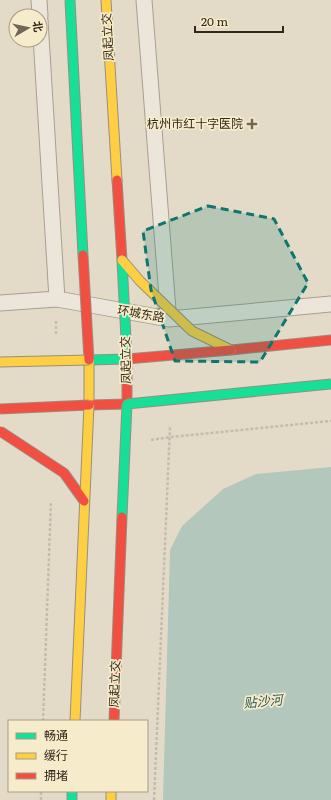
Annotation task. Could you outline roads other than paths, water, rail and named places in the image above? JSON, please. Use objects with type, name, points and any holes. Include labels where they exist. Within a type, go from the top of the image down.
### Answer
[{"type":"main road","points":[[70,0],[89,360],[89,405],[75,720]]},
{"type":"main road","name":"凤起立交","points":[[106,0],[127,359],[114,720]]},
{"type":"main road","points":[[122,260],[140,281],[192,331],[231,350]]},
{"type":"main road","points":[[0,362],[127,359],[331,340]]},
{"type":"main road","points":[[0,409],[126,404],[331,384]]},
{"type":"main road","points":[[0,431],[64,473],[84,501]]},
{"type":"lane","points":[[144,0],[169,320]]},
{"type":"lane","points":[[42,48],[57,299]]},
{"type":"lane","name":"环城东路","points":[[0,303],[57,299],[169,320],[331,304]]},
{"type":"water","name":"贴沙河","points":[[331,467],[331,800],[163,800],[170,550],[182,526],[223,489],[256,474]]},
{"type":"place","name":"杭州市红十字医院","points":[[252,124]]}]
